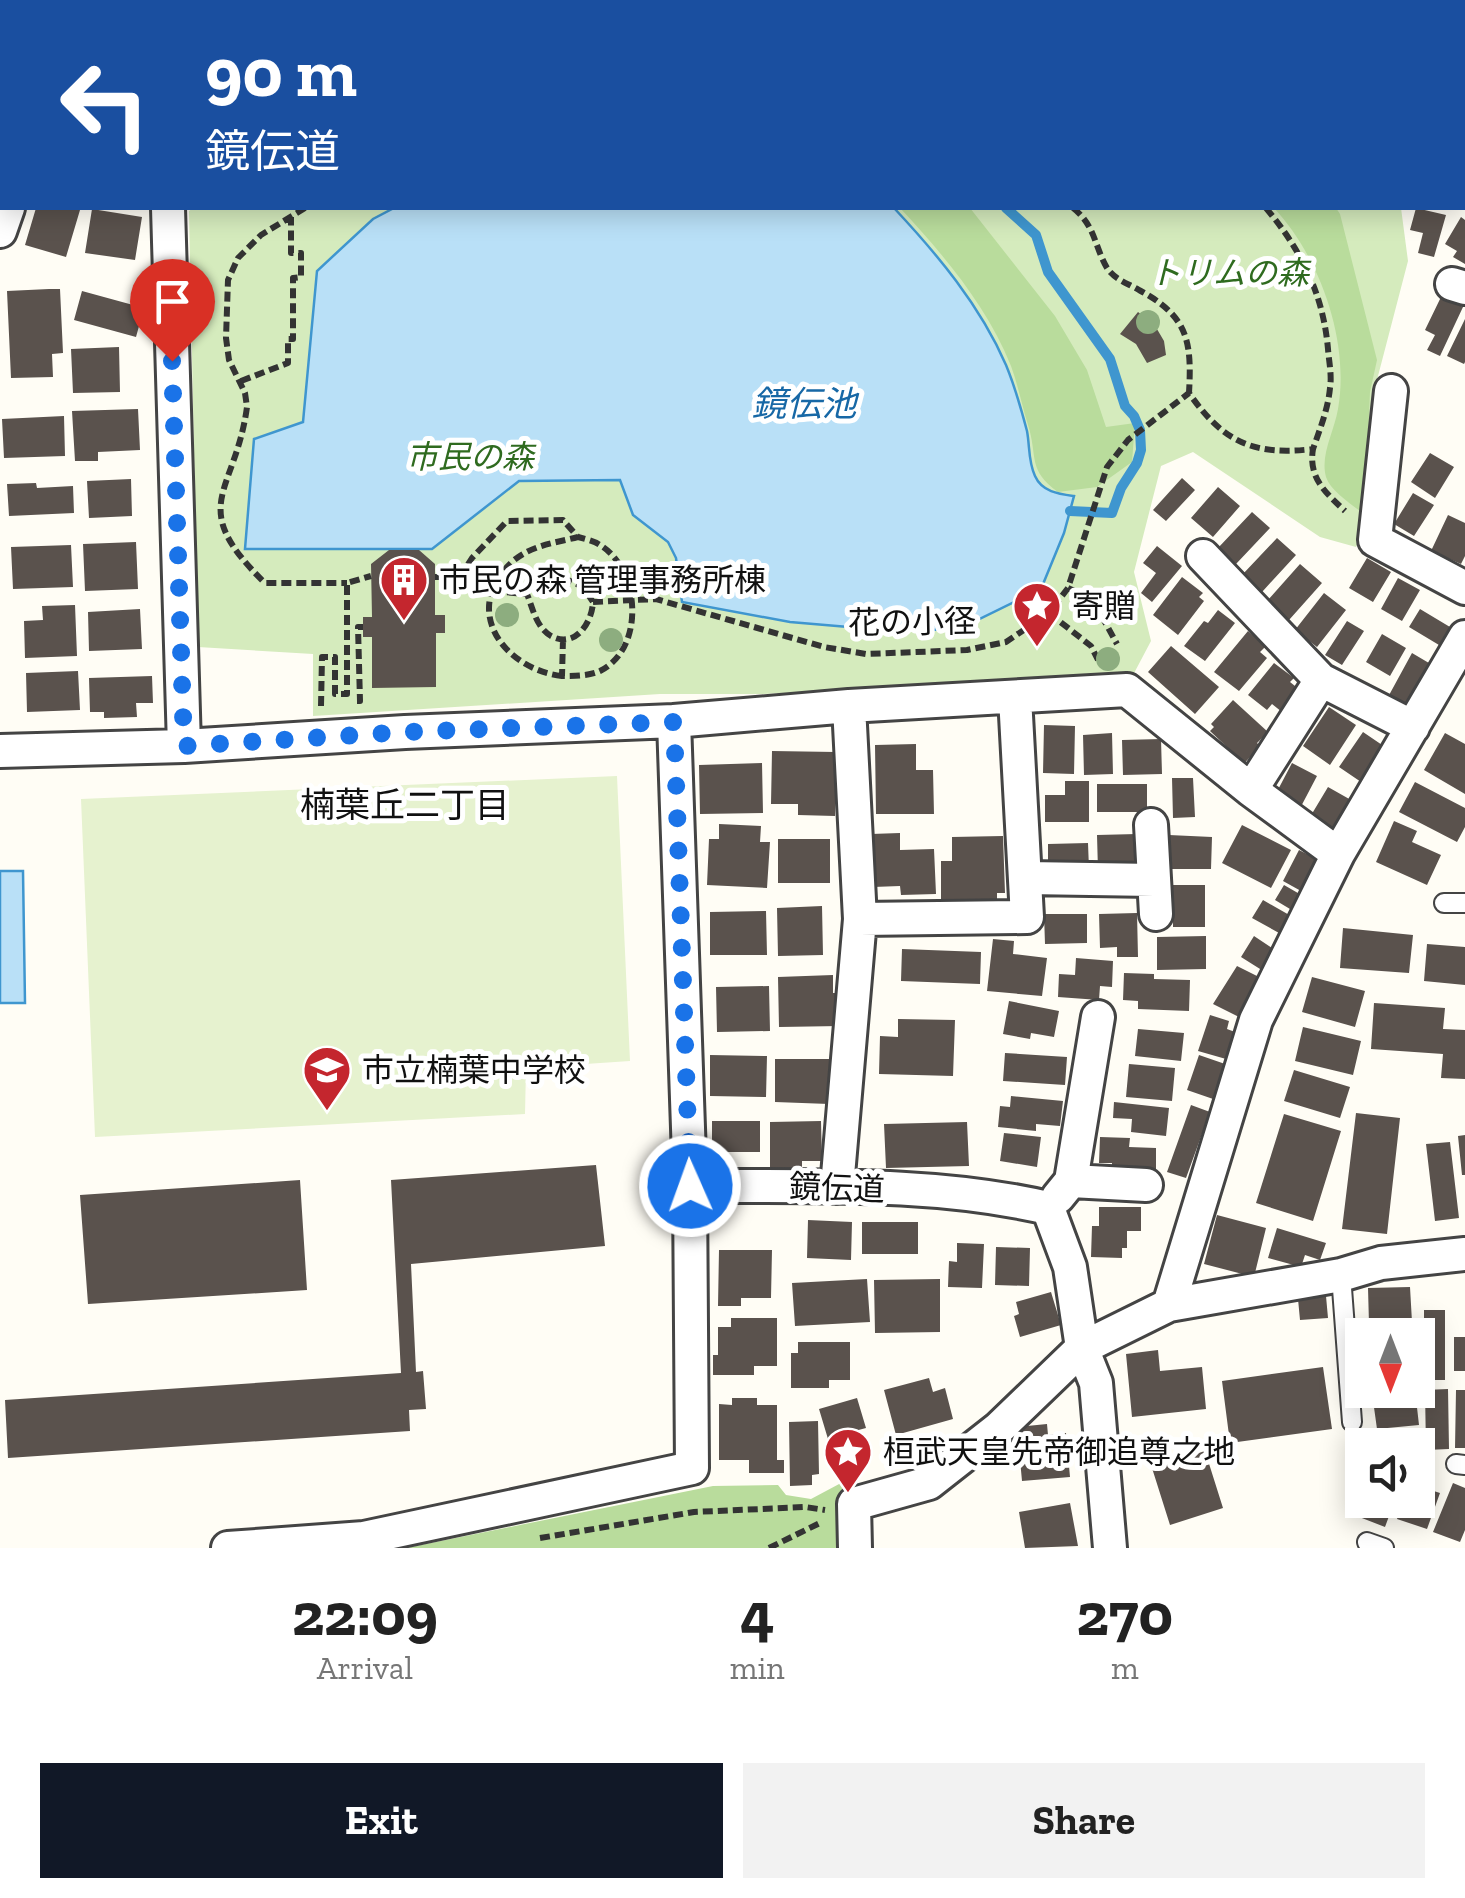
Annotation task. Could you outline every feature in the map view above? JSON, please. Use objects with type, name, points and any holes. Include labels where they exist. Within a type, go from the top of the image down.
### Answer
[{"type":"street","points":[[168,210],[184,746]]},
{"type":"street","points":[[1391,391],[1375,540],[1465,588]]},
{"type":"street","points":[[1203,556],[1322,680],[1412,727]]},
{"type":"street","points":[[1169,1306],[1256,1020],[1338,854],[1465,636]]},
{"type":"street","points":[[1251,790],[1322,680]]},
{"type":"street","points":[[0,751],[674,722],[1015,696],[1106,685],[1128,690],[1251,790],[1338,854]]},
{"type":"street","points":[[860,919],[1028,916],[1015,696]]},
{"type":"street","points":[[837,1187],[860,919],[849,706]]},
{"type":"street","points":[[228,1548],[364,1543],[692,1468],[690,1186],[674,722]]},
{"type":"street","points":[[1151,825],[1156,914]]},
{"type":"street","points":[[1026,878],[1154,880]]},
{"type":"street","points":[[1098,1017],[1072,1181],[1048,1208],[1070,1268],[1082,1348],[1096,1383],[1110,1548]]},
{"type":"street","points":[[1072,1181],[1146,1185]]},
{"type":"street","name":"鏡伝道","points":[[690,1186],[837,1187],[994,1196],[1048,1208]]},
{"type":"street","points":[[855,1548],[854,1504],[929,1483],[999,1428],[1082,1348],[1169,1306],[1340,1276],[1381,1263],[1465,1254]]},
{"type":"lane","points":[[1444,903],[1465,903]]},
{"type":"lane","points":[[1340,1276],[1352,1422]]},
{"type":"path","points":[[300,210],[261,235],[238,258],[228,280],[226,338],[229,360],[245,393],[245,418],[221,496],[222,530],[242,560],[265,583],[347,583],[372,576]]},
{"type":"path","points":[[1076,210],[1096,236],[1107,268],[1118,279],[1152,297],[1181,324],[1192,354],[1189,393],[1208,420],[1244,446],[1313,449]]},
{"type":"path","points":[[1267,210],[1303,260],[1326,321],[1331,384],[1311,461],[1320,487],[1375,540]]},
{"type":"path","points":[[242,381],[288,362],[288,339],[293,339],[293,278],[301,277],[301,253],[291,253],[291,216]]},
{"type":"path","points":[[1090,646],[1050,613],[1068,588],[1107,468],[1128,440],[1189,393]]},
{"type":"path","points":[[460,577],[472,558],[507,521],[563,520],[578,537],[602,546],[621,570],[634,616],[630,634],[611,662],[598,672],[562,676],[527,668],[492,631],[492,590],[511,563],[534,547],[578,537]]},
{"type":"path","points":[[436,578],[460,577],[492,590],[526,594],[568,580],[582,586],[593,602],[589,624],[581,634],[563,639],[550,635],[540,625],[526,594]]},
{"type":"path","points":[[321,737],[322,657],[336,657],[336,694],[347,694],[347,583]]},
{"type":"path","points":[[1068,588],[1093,600],[1117,644]]},
{"type":"path","name":"花の小径","points":[[593,602],[656,599],[824,647],[866,654],[967,650],[1006,642],[1050,613]]},
{"type":"path","points":[[321,702],[360,700],[358,628],[363,628]]},
{"type":"path","points":[[562,676],[563,639]]},
{"type":"path","points":[[534,1538],[694,1512],[805,1507],[835,1515],[770,1548]]},
{"type":"green space","points":[[902,210],[972,210],[1055,316],[1087,370],[1106,427],[1135,423],[1132,462],[1097,487],[1058,492],[1048,484],[1035,462],[1016,381],[1001,344],[963,282]]},
{"type":"green space","points":[[1276,210],[1337,210],[1340,214],[1377,360],[1370,392],[1365,515],[1337,493],[1326,477],[1328,443],[1338,409],[1340,356],[1318,275]]},
{"type":"green space","name":"市民の森","points":[[1401,210],[1408,261],[1372,399],[1370,516],[1356,547],[1320,537],[1193,452],[1161,466],[1134,572],[1151,641],[1132,677],[763,694],[660,694],[313,716],[313,654],[198,647],[189,211]]},
{"type":"green space","points":[[617,776],[630,1061],[526,1068],[525,1114],[95,1137],[81,799]]},
{"type":"green space","points":[[841,1483],[851,1510],[851,1548],[406,1548],[713,1486],[778,1485],[786,1495],[811,1499]]},
{"type":"water","name":"鏡伝池","points":[[390,210],[896,210],[956,281],[984,322],[1017,397],[1038,481],[1052,491],[1074,496],[1041,589],[957,630],[872,629],[790,622],[682,602],[676,558],[668,542],[633,515],[620,480],[519,481],[432,549],[245,549],[254,439],[303,422],[317,271],[373,219]]},
{"type":"water","points":[[0,871],[23,871],[25,1003],[0,1003]]},
{"type":"building","points":[[35,210],[80,210],[66,257],[25,245]]},
{"type":"building","points":[[92,210],[142,217],[135,260],[85,253]]},
{"type":"building","points":[[1415,210],[1446,215],[1434,257],[1418,253],[1423,233],[1410,230]]},
{"type":"building","points":[[1461,217],[1465,220],[1465,264],[1453,257],[1457,251],[1445,244]]},
{"type":"building","points":[[60,289],[63,353],[52,354],[53,377],[11,378],[7,291]]},
{"type":"building","points":[[82,291],[144,308],[136,337],[74,320]]},
{"type":"building","points":[[1441,297],[1463,307],[1440,356],[1427,350],[1435,335],[1425,330]]},
{"type":"building","points":[[1138,312],[1154,324],[1164,341],[1166,355],[1147,363],[1136,344],[1120,334]]},
{"type":"building","points":[[1465,319],[1465,362],[1464,364],[1447,356]]},
{"type":"building","points":[[119,347],[120,392],[73,393],[71,349]]},
{"type":"building","points":[[138,409],[140,450],[98,452],[98,461],[75,461],[72,411]]},
{"type":"building","points":[[64,416],[65,456],[4,458],[2,419]]},
{"type":"building","points":[[1430,453],[1454,467],[1435,498],[1411,482]]},
{"type":"building","points":[[1182,478],[1195,490],[1166,521],[1153,510]]},
{"type":"building","points":[[131,479],[132,516],[89,518],[87,481]]},
{"type":"building","points":[[36,483],[37,488],[73,486],[74,513],[9,516],[7,484]]},
{"type":"building","points":[[1218,487],[1240,506],[1213,537],[1191,518]]},
{"type":"building","points":[[1413,493],[1434,505],[1414,536],[1394,524]]},
{"type":"building","points":[[1252,512],[1270,528],[1236,564],[1218,548]]},
{"type":"building","points":[[1448,515],[1465,523],[1465,556],[1461,564],[1431,551]]},
{"type":"building","points":[[1277,538],[1296,555],[1262,592],[1242,575]]},
{"type":"building","points":[[136,542],[138,589],[85,591],[83,544]]},
{"type":"building","points":[[71,545],[73,587],[13,589],[11,547]]},
{"type":"building","points":[[1157,546],[1182,566],[1152,602],[1141,593],[1156,573],[1143,563]]},
{"type":"building","name":"市民の森 管理事務所棟","points":[[389,550],[419,550],[435,564],[435,615],[445,615],[445,633],[436,633],[436,687],[372,688],[372,637],[363,637],[363,617],[372,617],[371,564]]},
{"type":"building","points":[[1367,558],[1391,572],[1373,602],[1349,588]]},
{"type":"building","points":[[1300,564],[1322,583],[1289,620],[1267,601]]},
{"type":"building","points":[[1182,577],[1203,593],[1199,597],[1204,601],[1178,635],[1153,615]]},
{"type":"building","points":[[1398,578],[1420,590],[1402,621],[1381,609]]},
{"type":"building","points":[[1324,593],[1346,610],[1317,647],[1295,630]]},
{"type":"building","points":[[75,605],[77,656],[25,658],[24,621],[43,620],[42,606]]},
{"type":"building","points":[[140,609],[142,649],[89,651],[88,612]]},
{"type":"building","points":[[1420,609],[1450,627],[1439,645],[1409,627]]},
{"type":"building","points":[[1218,610],[1235,623],[1205,661],[1184,646]]},
{"type":"building","points":[[1347,621],[1364,631],[1342,665],[1325,655]]},
{"type":"building","points":[[1248,631],[1266,646],[1260,652],[1267,658],[1239,691],[1214,672]]},
{"type":"building","points":[[1382,634],[1406,648],[1390,676],[1366,662]]},
{"type":"building","points":[[1171,646],[1219,687],[1195,714],[1148,672]]},
{"type":"building","points":[[1412,653],[1434,666],[1410,709],[1388,697]]},
{"type":"building","points":[[1274,663],[1294,678],[1290,682],[1300,690],[1282,712],[1272,704],[1267,710],[1248,695]]},
{"type":"building","points":[[78,671],[80,710],[27,712],[26,673]]},
{"type":"building","points":[[152,676],[153,703],[136,703],[137,717],[104,718],[104,712],[90,712],[89,678]]},
{"type":"building","points":[[1233,700],[1268,732],[1241,767],[1223,752],[1227,747],[1210,731],[1214,727],[1211,724]]},
{"type":"building","points":[[1329,707],[1356,725],[1330,765],[1303,746]]},
{"type":"building","points":[[1044,725],[1075,726],[1074,774],[1043,773]]},
{"type":"building","points":[[1363,732],[1388,749],[1364,784],[1339,767]]},
{"type":"building","points":[[1112,733],[1113,774],[1084,775],[1083,735]]},
{"type":"building","points":[[1445,733],[1465,744],[1465,794],[1424,770]]},
{"type":"building","points":[[1161,739],[1162,774],[1123,775],[1122,740]]},
{"type":"building","points":[[916,744],[916,770],[933,770],[934,814],[876,814],[875,745]]},
{"type":"building","points":[[772,751],[836,752],[835,816],[798,815],[798,804],[771,804]]},
{"type":"building","points":[[762,763],[763,813],[700,814],[699,765]]},
{"type":"building","points":[[1292,763],[1317,776],[1296,816],[1271,803]]},
{"type":"building","points":[[1172,778],[1193,778],[1195,817],[1173,818]]},
{"type":"building","points":[[1065,781],[1089,781],[1089,822],[1045,822],[1045,795],[1065,795]]},
{"type":"building","points":[[1415,782],[1465,808],[1465,827],[1457,842],[1399,812]]},
{"type":"building","points":[[1097,784],[1147,784],[1147,812],[1097,812]]},
{"type":"building","points":[[1328,787],[1351,800],[1329,836],[1307,822]]},
{"type":"building","points":[[1394,821],[1417,831],[1412,842],[1441,855],[1427,885],[1376,862]]},
{"type":"building","points":[[719,824],[761,826],[760,842],[770,842],[767,888],[707,885],[709,839],[719,839]]},
{"type":"building","points":[[1242,825],[1291,850],[1271,888],[1222,863]]},
{"type":"building","points":[[900,833],[900,850],[934,849],[936,894],[901,895],[900,886],[873,887],[871,834]]},
{"type":"building","points":[[1137,834],[1138,869],[1098,871],[1097,835]]},
{"type":"building","points":[[1169,835],[1212,837],[1211,869],[1169,869]]},
{"type":"building","points":[[1003,836],[1005,893],[997,893],[997,900],[941,901],[941,861],[952,861],[952,837]]},
{"type":"building","points":[[778,839],[830,839],[830,883],[778,883]]},
{"type":"building","points":[[1088,843],[1089,869],[1048,869],[1048,844]]},
{"type":"building","points":[[1299,850],[1327,864],[1310,896],[1283,881]]},
{"type":"building","points":[[1173,885],[1205,885],[1205,927],[1173,927]]},
{"type":"building","points":[[1284,885],[1310,900],[1300,915],[1275,900]]},
{"type":"building","points":[[1263,900],[1298,920],[1288,938],[1252,918]]},
{"type":"building","points":[[822,906],[823,955],[778,956],[777,908]]},
{"type":"building","points":[[766,911],[767,955],[710,955],[710,912]]},
{"type":"building","points":[[1137,913],[1138,957],[1117,957],[1117,947],[1100,948],[1099,914]]},
{"type":"building","points":[[1044,914],[1087,914],[1087,943],[1045,944]]},
{"type":"building","points":[[1343,928],[1413,935],[1409,973],[1340,968]]},
{"type":"building","points":[[1206,936],[1206,969],[1157,970],[1157,937]]},
{"type":"building","points":[[1254,936],[1281,954],[1268,974],[1241,957]]},
{"type":"building","points":[[993,939],[1014,941],[1013,954],[1047,958],[1042,996],[987,991]]},
{"type":"building","points":[[1427,944],[1465,947],[1465,985],[1424,981]]},
{"type":"building","points":[[902,949],[981,952],[980,984],[901,981]]},
{"type":"building","points":[[1076,958],[1113,961],[1112,987],[1100,986],[1099,1000],[1058,997],[1059,974],[1075,975]]},
{"type":"building","points":[[1237,966],[1265,980],[1245,1020],[1213,1004]]},
{"type":"building","points":[[1124,973],[1190,980],[1189,1011],[1138,1009],[1138,1001],[1123,1000]]},
{"type":"building","points":[[833,975],[833,993],[839,993],[840,1026],[779,1027],[778,977]]},
{"type":"building","points":[[1312,977],[1365,991],[1355,1027],[1302,1012]]},
{"type":"building","points":[[769,986],[770,1031],[717,1032],[716,987]]},
{"type":"building","points":[[1009,1001],[1059,1011],[1054,1037],[1031,1033],[1030,1039],[1003,1034]]},
{"type":"building","points":[[1374,1003],[1445,1008],[1443,1029],[1465,1030],[1465,1079],[1441,1078],[1443,1054],[1371,1049]]},
{"type":"building","points":[[1210,1015],[1229,1021],[1227,1029],[1235,1032],[1226,1059],[1198,1051]]},
{"type":"building","points":[[898,1019],[955,1020],[953,1076],[879,1074],[880,1036],[898,1037]]},
{"type":"building","points":[[1303,1027],[1361,1041],[1353,1075],[1295,1061]]},
{"type":"building","points":[[1138,1029],[1184,1033],[1181,1061],[1135,1056]]},
{"type":"building","points":[[1005,1053],[1067,1057],[1065,1085],[1003,1081]]},
{"type":"building","points":[[710,1055],[767,1056],[766,1097],[710,1096]]},
{"type":"building","points":[[1199,1055],[1228,1065],[1216,1100],[1187,1090]]},
{"type":"building","points":[[775,1059],[830,1059],[829,1104],[775,1102]]},
{"type":"building","points":[[1129,1064],[1175,1068],[1172,1101],[1126,1097]]},
{"type":"building","points":[[1294,1070],[1350,1087],[1340,1118],[1284,1101]]},
{"type":"building","points":[[1011,1096],[1063,1101],[1060,1126],[1036,1124],[1036,1131],[998,1127],[1000,1106],[1010,1107]]},
{"type":"building","points":[[1114,1102],[1169,1108],[1166,1136],[1131,1132],[1132,1119],[1113,1118]]},
{"type":"building","points":[[1191,1105],[1210,1112],[1186,1178],[1167,1172]]},
{"type":"building","points":[[1356,1113],[1400,1118],[1387,1234],[1342,1229]]},
{"type":"building","points":[[1284,1114],[1341,1131],[1313,1221],[1256,1203]]},
{"type":"building","points":[[712,1121],[760,1121],[760,1152],[712,1152]]},
{"type":"building","points":[[821,1121],[822,1161],[802,1161],[802,1169],[770,1169],[770,1122]]},
{"type":"building","points":[[967,1122],[969,1166],[886,1168],[884,1124]]},
{"type":"building","points":[[1004,1133],[1041,1137],[1037,1167],[1000,1161]]},
{"type":"building","points":[[1465,1135],[1465,1175],[1462,1175],[1458,1136]]},
{"type":"building","points":[[1100,1137],[1130,1138],[1129,1147],[1156,1148],[1156,1174],[1112,1173],[1112,1163],[1099,1163]]},
{"type":"building","points":[[1450,1142],[1459,1218],[1435,1221],[1426,1144]]},
{"type":"building","points":[[596,1165],[605,1246],[411,1264],[416,1372],[423,1371],[426,1409],[409,1410],[410,1431],[8,1458],[5,1400],[401,1373],[391,1180]]},
{"type":"building","points":[[300,1180],[307,1290],[88,1304],[80,1195]]},
{"type":"building","points":[[1099,1207],[1141,1207],[1141,1231],[1127,1231],[1127,1248],[1122,1248],[1122,1258],[1091,1257],[1092,1226],[1099,1226]]},
{"type":"building","points":[[1217,1215],[1266,1228],[1254,1277],[1204,1264]]},
{"type":"building","points":[[808,1220],[852,1222],[851,1260],[807,1258]]},
{"type":"building","points":[[862,1222],[918,1222],[918,1254],[862,1254]]},
{"type":"building","points":[[1277,1228],[1326,1243],[1320,1260],[1305,1255],[1301,1267],[1268,1258]]},
{"type":"building","points":[[957,1243],[984,1244],[982,1288],[948,1287],[949,1261],[957,1262]]},
{"type":"building","points":[[996,1247],[1030,1248],[1029,1286],[995,1285]]},
{"type":"building","points":[[719,1250],[772,1250],[771,1298],[741,1298],[741,1306],[718,1306]]},
{"type":"building","points":[[867,1279],[870,1322],[795,1326],[792,1283]]},
{"type":"building","points":[[940,1279],[940,1332],[875,1333],[874,1280]]},
{"type":"building","points":[[1410,1287],[1412,1318],[1369,1318],[1368,1288]]},
{"type":"building","points":[[1051,1292],[1061,1325],[1020,1337],[1014,1316],[1019,1314],[1016,1302]]},
{"type":"building","points":[[1326,1296],[1328,1318],[1300,1320],[1298,1299]]},
{"type":"building","points":[[1424,1310],[1445,1310],[1445,1380],[1435,1380],[1435,1318],[1424,1318]]},
{"type":"building","points":[[731,1318],[777,1318],[777,1366],[754,1366],[754,1375],[713,1375],[718,1327],[731,1327]]},
{"type":"building","points":[[1454,1337],[1465,1337],[1465,1371],[1454,1371]]},
{"type":"building","points":[[798,1342],[850,1342],[850,1380],[829,1380],[829,1388],[791,1388],[791,1353],[798,1353]]},
{"type":"building","points":[[1158,1350],[1160,1371],[1202,1367],[1206,1409],[1132,1417],[1126,1354]]},
{"type":"building","points":[[1323,1367],[1332,1429],[1230,1443],[1222,1381]]},
{"type":"building","points":[[929,1378],[933,1392],[945,1388],[953,1419],[896,1435],[884,1390]]},
{"type":"building","points":[[1448,1389],[1449,1449],[1435,1450],[1435,1428],[1426,1428],[1425,1408],[1435,1408],[1435,1390]]},
{"type":"building","points":[[1456,1390],[1465,1390],[1465,1448],[1455,1448]]},
{"type":"building","points":[[732,1398],[757,1398],[757,1405],[777,1405],[777,1460],[784,1460],[784,1473],[749,1473],[749,1460],[719,1460],[719,1404],[732,1405]]},
{"type":"building","points":[[857,1398],[866,1428],[851,1432],[853,1442],[831,1449],[819,1409]]},
{"type":"building","points":[[1374,1408],[1417,1408],[1419,1425],[1377,1428]]},
{"type":"building","points":[[818,1421],[819,1474],[812,1475],[812,1485],[790,1486],[789,1422]]},
{"type":"building","points":[[1047,1424],[1048,1435],[1066,1433],[1070,1477],[1022,1481],[1017,1427]]},
{"type":"building","points":[[1205,1451],[1223,1508],[1170,1525],[1152,1468]]},
{"type":"building","points":[[1453,1483],[1465,1488],[1465,1530],[1460,1542],[1433,1532]]},
{"type":"building","points":[[1070,1503],[1078,1546],[1025,1548],[1019,1512]]},
{"type":"building","points":[[1362,1518],[1388,1518],[1385,1527]]},
{"type":"building","points":[[1397,1518],[1431,1518],[1427,1529]]},
{"type":"waterway","points":[[1008,210],[1036,235],[1048,272],[1110,359],[1125,406],[1140,430],[1137,463],[1121,488],[1112,513],[1070,511]]},
{"type":"place","name":"市民の森 管理事務所棟","points":[[404,622]]},
{"type":"place","name":"寄贈","points":[[1037,648]]},
{"type":"place","name":"市立楠葉中学校","points":[[327,1112]]},
{"type":"place","name":"桓武天皇先帝御追尊之地","points":[[848,1494]]},
{"type":"district","name":"楠葉丘二丁目","points":[[405,805]]},
{"type":"route","points":[[172,361],[184,746],[405,732],[674,722],[690,1186]]},
{"type":"park label","name":"トリムの森","points":[[1229,273]]}]
